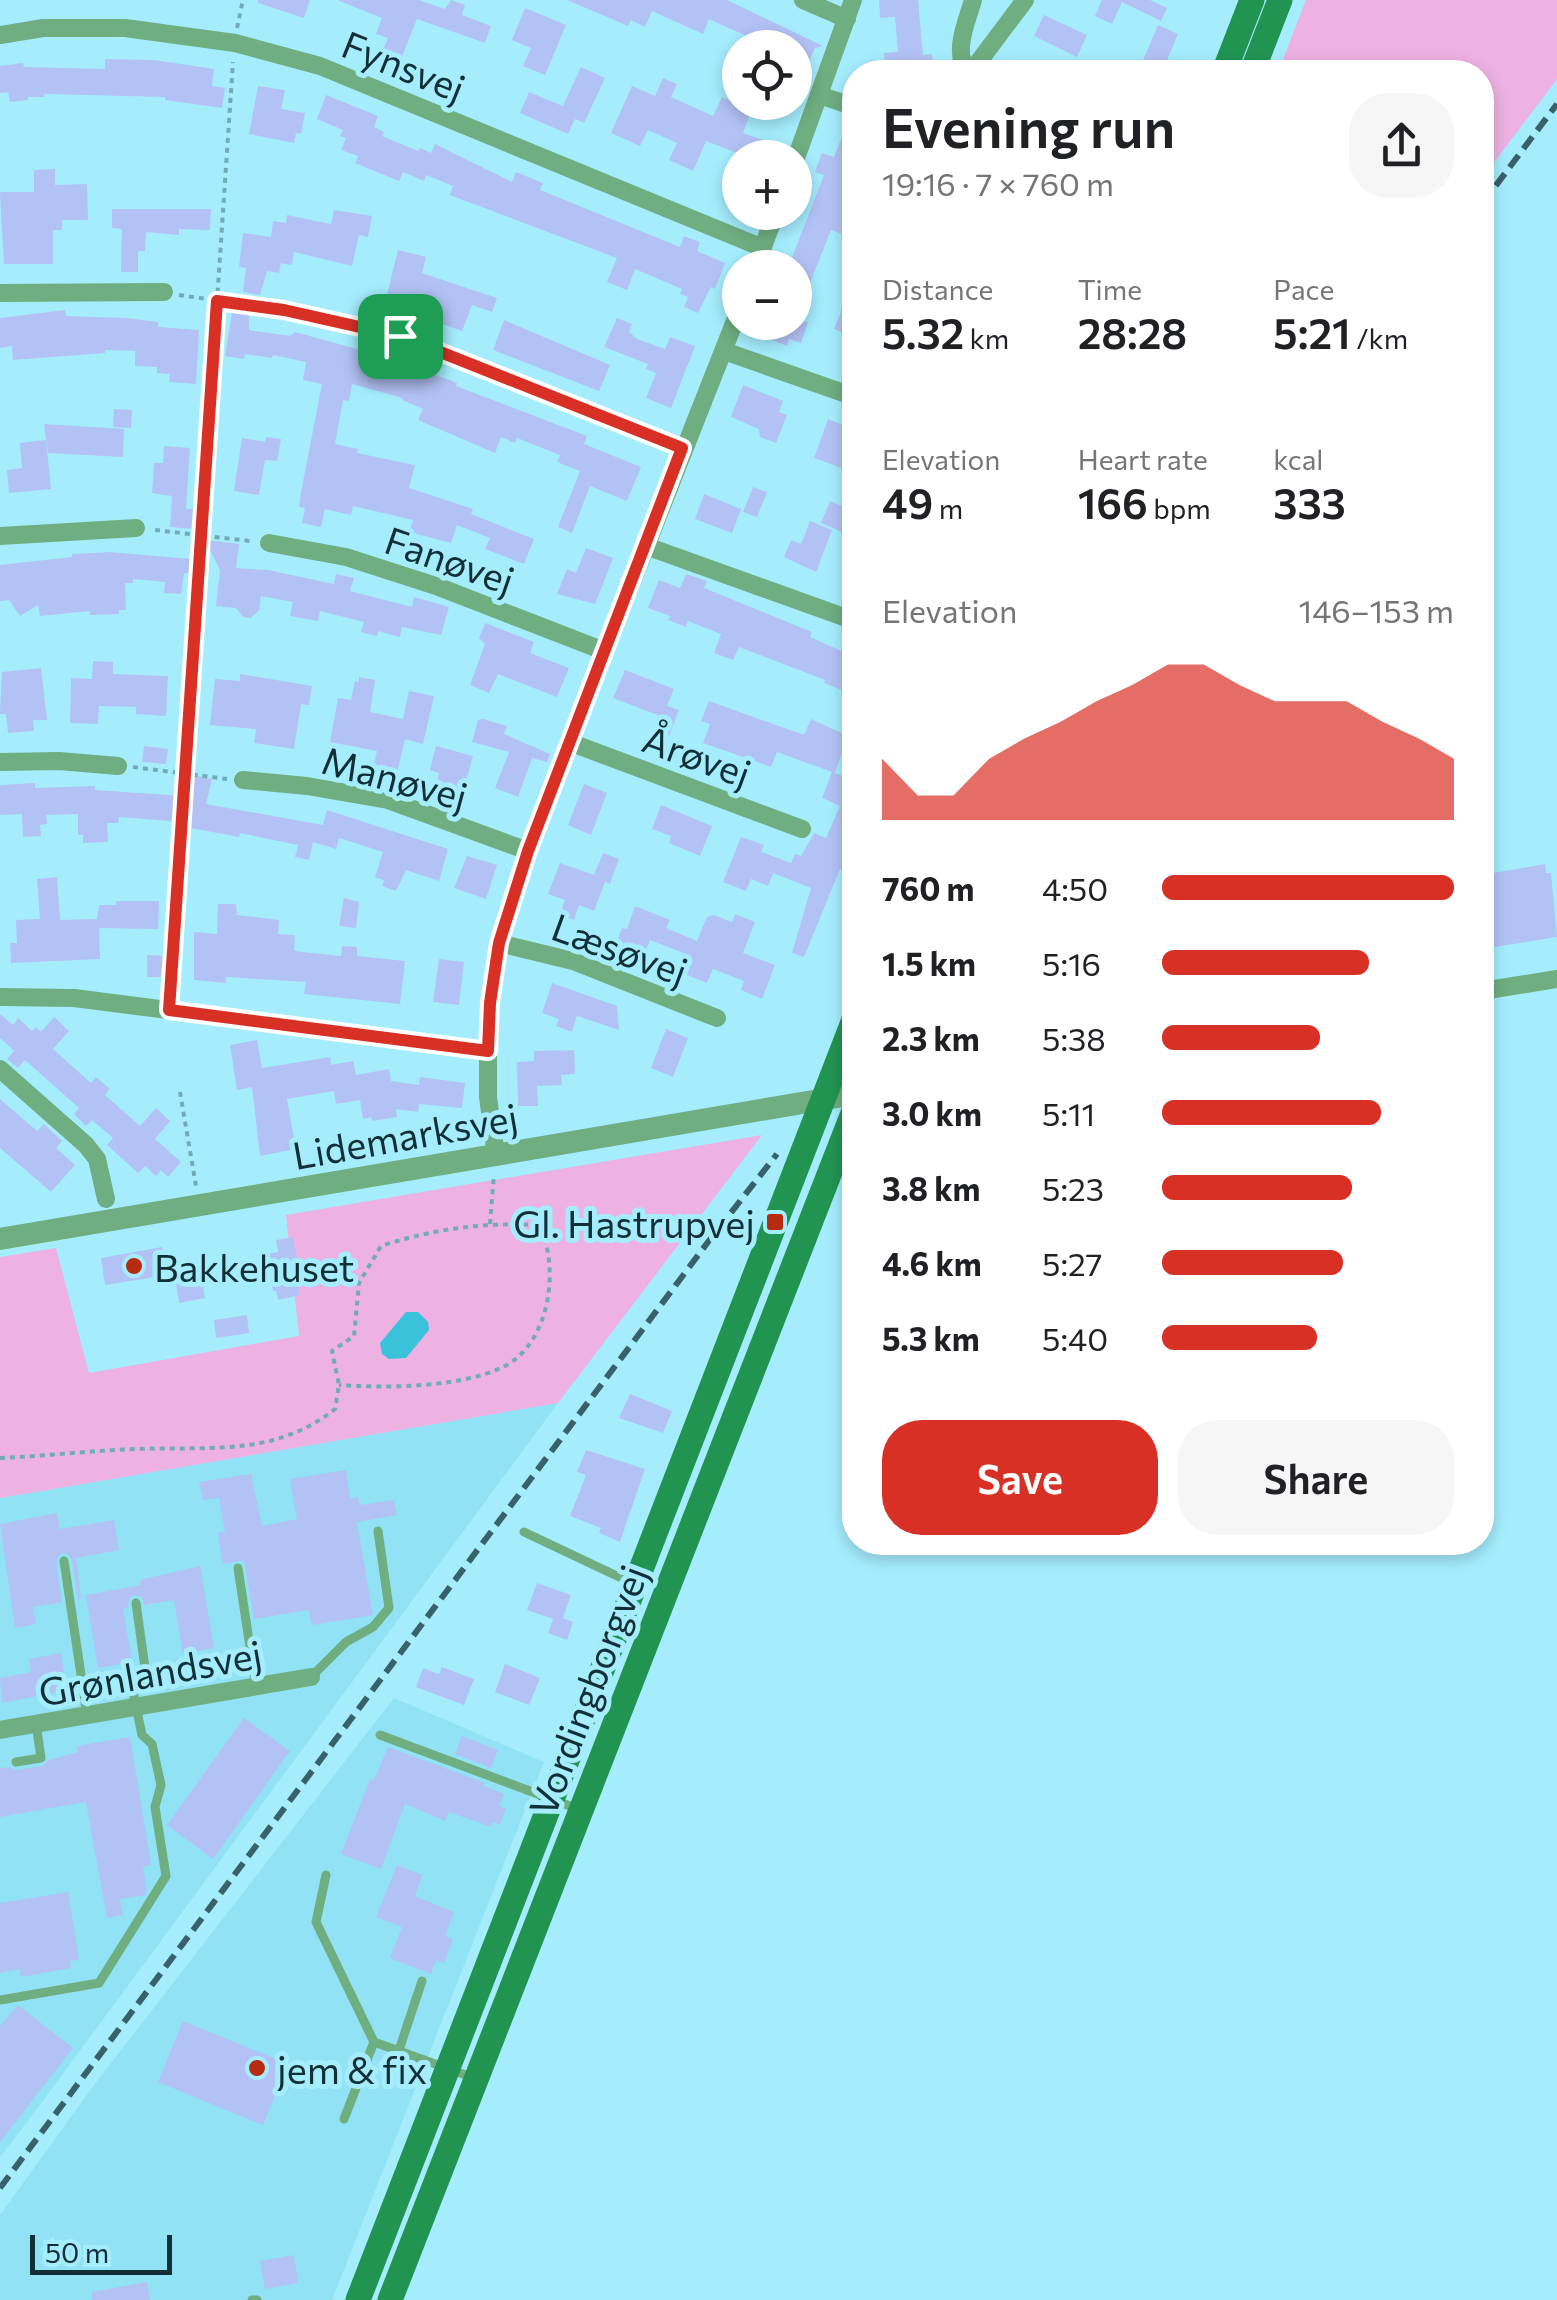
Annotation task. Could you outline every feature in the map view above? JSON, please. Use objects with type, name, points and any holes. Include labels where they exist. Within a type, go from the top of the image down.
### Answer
[{"type":"main road","points":[[1229,60],[1252,0]]},
{"type":"main road","points":[[1257,60],[1280,0]]},
{"type":"main road","name":"Vordingborgvej","points":[[358,2300],[842,1050]]},
{"type":"main road","name":"Vordingborgvej","points":[[390,2300],[842,1141]]},
{"type":"street","points":[[803,0],[847,19]]},
{"type":"street","points":[[803,140],[853,0]]},
{"type":"street","points":[[962,60],[960,49],[973,0]]},
{"type":"street","points":[[979,60],[1025,0]]},
{"type":"street","name":"Fynsvej","points":[[0,35],[44,28],[124,28],[235,42],[320,66],[763,248]]},
{"type":"street","points":[[820,95],[842,103]]},
{"type":"street","points":[[763,248],[770,230]]},
{"type":"street","points":[[0,293],[164,292]]},
{"type":"street","points":[[284,310],[400,336],[682,448]]},
{"type":"street","points":[[496,1155],[488,1098],[488,1051],[499,943],[568,742],[728,340]]},
{"type":"street","points":[[724,351],[842,392]]},
{"type":"street","points":[[0,536],[136,528]]},
{"type":"street","name":"Fanøvej","points":[[269,543],[346,557],[604,651]]},
{"type":"street","points":[[646,546],[842,615]]},
{"type":"street","name":"Årøvej","points":[[568,742],[802,829]]},
{"type":"street","points":[[0,762],[118,766]]},
{"type":"street","name":"Manøvej","points":[[243,780],[388,800],[528,851]]},
{"type":"street","name":"Læsøvej","points":[[499,943],[573,961],[717,1018]]},
{"type":"street","points":[[1494,990],[1557,979]]},
{"type":"street","points":[[0,997],[74,998],[488,1051]]},
{"type":"street","points":[[0,1069],[86,1144],[97,1159],[106,1199]]},
{"type":"street","name":"Lidemarksvej","points":[[0,1239],[842,1096]]},
{"type":"street","name":"Grønlandsvej","points":[[0,1730],[311,1677]]},
{"type":"lane","points":[[311,1677],[346,1642],[373,1627],[389,1608],[378,1531]]},
{"type":"lane","name":"Vordingborgvej","points":[[524,1532],[634,1584]]},
{"type":"lane","points":[[64,1561],[88,1715]]},
{"type":"lane","points":[[238,1568],[256,1686]]},
{"type":"lane","points":[[0,2000],[99,1984],[166,1876],[155,1807],[160,1785],[152,1744],[142,1735],[132,1686],[145,1668],[136,1603]]},
{"type":"lane","points":[[16,1762],[41,1758],[36,1724]]},
{"type":"lane","points":[[380,1735],[581,1810]]},
{"type":"lane","points":[[326,1875],[316,1922],[374,2042],[476,2079]]},
{"type":"lane","points":[[399,2050],[422,1981]]},
{"type":"lane","points":[[344,2119],[374,2042]]},
{"type":"path","points":[[169,1010],[235,42],[243,0]]},
{"type":"path","points":[[164,292],[284,310]]},
{"type":"path","points":[[136,528],[269,543]]},
{"type":"path","points":[[118,766],[243,780]]},
{"type":"path","points":[[180,1092],[200,1205]]},
{"type":"path","points":[[490,1224],[496,1155]]},
{"type":"path","points":[[0,1458],[130,1449],[254,1447],[316,1424],[335,1409],[339,1386],[332,1352],[354,1336],[359,1283],[381,1246],[424,1231],[490,1224],[539,1225],[548,1254],[549,1295],[533,1343],[502,1368],[444,1382],[388,1388],[339,1386]]},
{"type":"shaded area","points":[[1306,0],[1557,0],[1557,79],[1494,162],[1494,60],[1283,60]]},
{"type":"shaded area","points":[[762,1135],[558,1403],[0,1498],[0,1257],[56,1248],[89,1373],[299,1336],[286,1215]]},
{"type":"shaded area","points":[[406,1312],[418,1312],[428,1322],[429,1330],[406,1358],[389,1359],[382,1354],[380,1343]]},
{"type":"shaded area","points":[[558,1403],[28,2121],[0,2157],[0,1498]]},
{"type":"shaded area","points":[[394,1698],[544,1762],[332,2300],[0,2300],[0,2215],[94,2085]]},
{"type":"building","points":[[258,0],[310,0],[304,18]]},
{"type":"building","points":[[337,0],[419,0],[445,9],[451,0],[465,5],[462,15],[491,26],[485,43],[417,19],[399,64],[381,56],[388,38],[376,34],[382,18]]},
{"type":"building","points":[[567,0],[727,0],[790,30],[733,30],[709,19],[703,34],[652,11],[645,27],[631,20],[628,26]]},
{"type":"building","points":[[879,0],[918,0],[923,55],[932,54],[933,60],[884,60],[884,53],[898,52],[895,17],[880,18]]},
{"type":"building","points":[[1102,0],[1150,0],[1167,8],[1161,21],[1122,2],[1112,24],[1095,16]]},
{"type":"building","points":[[525,8],[566,25],[545,75],[523,66],[531,48],[512,40]]},
{"type":"building","points":[[1044,15],[1087,35],[1077,57],[1034,36]]},
{"type":"building","points":[[1158,25],[1178,34],[1167,60],[1143,60]]},
{"type":"building","points":[[105,59],[154,60],[214,69],[212,86],[225,88],[222,108],[165,97],[44,94],[10,102],[8,92],[0,93],[0,66],[23,63],[24,67],[105,69]]},
{"type":"building","points":[[581,67],[605,78],[584,123],[575,119],[568,134],[520,113],[529,92],[563,106]]},
{"type":"building","points":[[663,78],[677,84],[671,97],[713,116],[722,97],[722,120],[748,120],[743,133],[763,140],[722,140],[722,147],[706,141],[693,171],[669,160],[677,143],[648,130],[640,146],[611,133],[632,86],[655,96]]},
{"type":"building","points":[[258,86],[285,90],[281,109],[305,113],[301,134],[296,133],[294,143],[249,134]]},
{"type":"building","points":[[326,95],[378,116],[374,127],[384,132],[382,136],[418,151],[420,148],[431,153],[435,144],[512,182],[516,172],[543,183],[540,190],[680,247],[684,236],[700,242],[697,251],[722,262],[715,289],[711,287],[698,313],[684,307],[688,297],[680,294],[682,289],[635,269],[627,290],[607,282],[617,258],[450,195],[453,186],[426,175],[424,181],[403,172],[399,181],[355,163],[358,156],[341,150],[346,138],[340,136],[343,130],[317,119]]},
{"type":"building","points":[[842,137],[842,234],[831,230],[812,278],[812,250],[795,250],[803,230],[812,230],[812,206],[824,175],[815,172],[822,153],[834,157]]},
{"type":"building","points":[[55,169],[55,185],[87,184],[88,220],[62,220],[62,230],[53,230],[53,264],[4,264],[0,192],[34,192],[34,170]]},
{"type":"building","points":[[112,209],[211,209],[210,230],[179,229],[179,235],[146,232],[145,251],[138,251],[138,272],[121,272],[122,229],[112,228]]},
{"type":"building","points":[[334,210],[372,216],[368,237],[359,235],[352,266],[294,252],[292,265],[281,263],[279,273],[267,271],[260,295],[243,292],[246,268],[239,267],[243,233],[271,237],[273,221],[286,223],[287,215],[331,224]]},
{"type":"building","points":[[398,250],[426,257],[422,273],[497,298],[492,312],[472,305],[462,331],[440,323],[443,314],[386,299]]},
{"type":"building","points":[[233,306],[249,309],[249,330],[290,336],[295,332],[397,360],[587,436],[584,444],[641,467],[627,501],[590,486],[572,533],[558,527],[580,471],[557,462],[560,455],[517,438],[515,443],[501,437],[495,453],[418,420],[423,409],[403,398],[352,384],[349,401],[343,400],[335,444],[358,449],[357,453],[415,465],[409,488],[473,509],[471,514],[534,539],[524,564],[485,549],[490,538],[457,525],[451,543],[409,532],[413,520],[353,506],[351,515],[325,509],[321,527],[302,523],[305,508],[299,507],[301,492],[322,384],[303,380],[306,362],[273,355],[272,358],[245,354],[244,359],[225,356]]},
{"type":"building","points":[[842,309],[842,332],[834,329]]},
{"type":"building","points":[[65,310],[66,316],[127,318],[158,322],[158,327],[199,330],[196,384],[169,382],[170,374],[157,373],[157,367],[135,366],[135,351],[105,350],[13,360],[12,346],[0,348],[0,318]]},
{"type":"building","points":[[617,318],[632,324],[629,332],[637,339],[665,349],[670,337],[695,346],[671,408],[646,398],[656,373],[646,369],[648,364],[604,347]]},
{"type":"building","points":[[504,320],[610,365],[599,391],[493,350]]},
{"type":"building","points":[[743,385],[783,401],[779,412],[787,415],[776,443],[760,437],[759,429],[731,417]]},
{"type":"building","points":[[114,409],[132,410],[131,428],[113,427]]},
{"type":"building","points":[[828,419],[842,425],[842,468],[814,458]]},
{"type":"building","points":[[44,424],[124,429],[123,457],[48,453]]},
{"type":"building","points":[[266,437],[281,439],[277,461],[265,460],[259,495],[234,491],[242,438],[265,442]]},
{"type":"building","points":[[46,440],[51,489],[9,493],[7,470],[22,468],[20,443]]},
{"type":"building","points":[[164,446],[190,448],[186,509],[195,509],[193,529],[170,527],[172,496],[152,493],[154,463],[163,463]]},
{"type":"building","points":[[753,487],[767,492],[757,517],[743,512]]},
{"type":"building","points":[[704,494],[741,509],[732,533],[695,519]]},
{"type":"building","points":[[830,501],[842,506],[842,532],[821,523]]},
{"type":"building","points":[[810,521],[832,530],[816,572],[784,557],[791,540],[801,544]]},
{"type":"building","points":[[205,540],[239,544],[236,568],[268,570],[334,584],[336,574],[354,578],[350,591],[412,607],[414,597],[449,607],[441,635],[402,627],[400,637],[378,631],[377,636],[361,632],[364,622],[320,611],[318,621],[290,616],[293,602],[261,596],[259,610],[251,618],[243,617],[236,608],[216,606],[220,570]]},
{"type":"building","points":[[586,548],[613,558],[595,604],[557,594],[567,569],[576,573]]},
{"type":"building","points":[[110,552],[191,559],[190,574],[184,573],[181,594],[164,593],[165,582],[133,579],[133,583],[125,583],[126,610],[119,610],[119,614],[90,615],[90,611],[40,616],[38,605],[20,616],[9,600],[0,601],[0,565]]},
{"type":"building","points":[[686,574],[707,581],[704,588],[812,632],[810,637],[842,651],[842,690],[739,647],[733,660],[714,653],[721,634],[688,621],[686,627],[648,608],[659,580],[680,588]]},
{"type":"building","points":[[485,623],[534,642],[530,653],[569,668],[557,697],[498,674],[489,693],[470,685],[485,644],[479,638]]},
{"type":"building","points":[[93,661],[113,662],[113,674],[168,676],[166,716],[136,714],[136,707],[99,706],[98,724],[70,723],[71,678],[92,679]]},
{"type":"building","points":[[41,668],[47,720],[33,720],[34,731],[8,733],[6,714],[0,714],[2,672]]},
{"type":"building","points":[[625,670],[674,689],[667,706],[679,710],[669,736],[654,730],[660,716],[613,698]]},
{"type":"building","points":[[240,674],[312,686],[309,705],[301,704],[294,749],[254,743],[256,729],[210,725],[215,679],[240,681]]},
{"type":"building","points":[[359,677],[375,680],[370,712],[403,719],[409,691],[434,696],[423,744],[405,739],[396,777],[372,772],[377,751],[330,742],[338,698],[351,700]]},
{"type":"building","points":[[709,701],[804,735],[811,719],[842,733],[842,753],[835,773],[777,752],[771,767],[703,743],[710,724],[701,721]]},
{"type":"building","points":[[478,720],[507,726],[504,734],[550,754],[547,762],[532,758],[518,797],[495,788],[509,752],[472,742]]},
{"type":"building","points":[[144,746],[168,749],[166,764],[142,762]]},
{"type":"building","points":[[436,746],[473,756],[463,793],[436,785],[439,773],[430,770]]},
{"type":"building","points":[[832,772],[842,776],[842,870],[804,957],[792,953],[811,888],[773,873],[768,886],[751,879],[746,891],[723,882],[741,837],[764,845],[761,852],[791,863],[795,854],[801,856],[814,833],[826,838],[840,806],[822,798]]},
{"type":"building","points":[[188,774],[212,779],[206,804],[323,825],[327,810],[448,849],[439,881],[406,870],[396,891],[382,886],[384,880],[375,877],[383,852],[339,838],[336,849],[313,842],[309,860],[295,857],[298,845],[191,828],[184,822],[119,817],[118,823],[107,823],[108,842],[83,843],[83,835],[78,835],[78,814],[46,815],[47,824],[40,825],[41,836],[23,837],[22,814],[0,815],[0,785],[95,786],[95,790],[183,796]]},
{"type":"building","points":[[584,784],[607,793],[591,835],[568,825]]},
{"type":"building","points":[[661,805],[712,826],[700,856],[669,843],[671,836],[652,829]]},
{"type":"building","points":[[603,853],[619,859],[594,911],[579,905],[574,920],[560,914],[565,900],[548,894],[560,863],[594,875]]},
{"type":"building","points":[[467,856],[497,865],[486,899],[454,888]]},
{"type":"building","points":[[1545,864],[1546,873],[1551,873],[1557,937],[1494,947],[1494,873]]},
{"type":"building","points":[[57,877],[60,920],[97,919],[99,905],[116,905],[116,901],[159,901],[158,929],[99,928],[100,959],[11,963],[10,943],[17,943],[16,920],[40,919],[37,879]]},
{"type":"building","points":[[344,898],[359,902],[356,928],[339,926]]},
{"type":"building","points":[[218,904],[236,904],[237,915],[279,920],[278,934],[295,935],[294,951],[341,956],[342,946],[357,947],[357,956],[405,961],[400,1004],[304,994],[306,982],[226,977],[226,983],[194,980],[194,932],[217,934]]},
{"type":"building","points":[[635,906],[670,920],[666,928],[697,941],[707,917],[714,915],[732,922],[735,914],[755,922],[743,953],[775,965],[762,999],[741,990],[744,981],[713,969],[707,983],[684,974],[691,956],[650,940],[642,960],[618,950],[615,947],[622,928],[627,929]]},
{"type":"building","points":[[147,955],[165,956],[165,977],[147,977]]},
{"type":"building","points":[[439,959],[464,962],[459,1005],[433,1002]]},
{"type":"building","points":[[552,983],[617,1006],[619,1030],[577,1016],[572,1032],[556,1026],[559,1019],[542,1013]]},
{"type":"building","points":[[0,1014],[13,1025],[18,1018],[32,1031],[36,1027],[41,1032],[54,1017],[69,1031],[53,1049],[91,1083],[96,1077],[110,1089],[105,1095],[140,1126],[156,1108],[170,1121],[155,1139],[181,1162],[168,1177],[161,1170],[156,1176],[145,1166],[138,1173],[107,1145],[113,1138],[92,1120],[86,1126],[74,1114],[79,1108],[25,1060],[18,1068],[7,1059],[14,1051],[0,1038]]},
{"type":"building","points":[[666,1029],[688,1038],[673,1077],[651,1068]]},
{"type":"building","points":[[257,1040],[262,1068],[330,1057],[331,1065],[353,1061],[356,1075],[389,1069],[391,1081],[419,1085],[420,1077],[465,1083],[462,1108],[419,1104],[418,1112],[396,1109],[397,1117],[372,1121],[371,1117],[363,1119],[360,1100],[336,1104],[334,1091],[287,1099],[296,1149],[260,1156],[252,1087],[237,1090],[230,1045]]},
{"type":"building","points":[[574,1050],[575,1074],[561,1075],[562,1085],[537,1086],[538,1106],[518,1106],[517,1062],[534,1061],[534,1051]]},
{"type":"building","points":[[0,1099],[37,1131],[44,1124],[62,1141],[56,1148],[75,1165],[51,1192],[0,1148]]},
{"type":"building","points":[[293,1237],[300,1295],[278,1300],[266,1254],[278,1252],[276,1240]]},
{"type":"building","name":"Bakkehuset","points":[[162,1247],[167,1275],[105,1285],[101,1258]]},
{"type":"building","points":[[200,1266],[205,1298],[179,1303],[174,1270]]},
{"type":"building","points":[[247,1315],[249,1333],[216,1338],[214,1320]]},
{"type":"building","points":[[630,1394],[672,1411],[663,1433],[619,1418]]},
{"type":"building","points":[[586,1450],[645,1469],[620,1542],[599,1533],[601,1528],[570,1516],[586,1475],[577,1472]]},
{"type":"building","points":[[346,1470],[350,1498],[358,1497],[360,1505],[394,1500],[397,1515],[357,1522],[373,1615],[312,1625],[309,1610],[254,1619],[244,1560],[223,1564],[218,1533],[225,1532],[219,1498],[203,1500],[199,1482],[251,1474],[262,1526],[297,1519],[290,1479]]},
{"type":"building","points":[[57,1513],[60,1529],[114,1520],[119,1550],[76,1558],[81,1599],[78,1600],[72,1559],[66,1553],[60,1554],[56,1562],[62,1602],[33,1607],[36,1624],[15,1628],[0,1524]]},
{"type":"building","points":[[200,1566],[214,1648],[183,1654],[174,1600],[144,1605],[142,1597],[134,1595],[128,1608],[123,1609],[132,1662],[98,1668],[86,1595],[141,1585],[140,1580]]},
{"type":"building","points":[[537,1583],[571,1595],[563,1618],[573,1622],[567,1640],[548,1633],[553,1619],[527,1610]]},
{"type":"building","points":[[61,1653],[67,1690],[2,1703],[0,1678],[31,1672],[29,1659]]},
{"type":"building","points":[[505,1664],[540,1678],[529,1705],[495,1692]]},
{"type":"building","points":[[442,1667],[474,1679],[464,1705],[416,1687],[423,1668],[439,1674]]},
{"type":"building","points":[[244,1718],[290,1751],[213,1859],[167,1825]]},
{"type":"building","points":[[462,1736],[498,1750],[491,1768],[455,1754]]},
{"type":"building","points":[[130,1737],[151,1865],[143,1867],[145,1895],[120,1899],[123,1915],[107,1918],[86,1802],[0,1817],[0,1768],[42,1766],[49,1760],[78,1752],[77,1746]]},
{"type":"building","points":[[388,1747],[485,1783],[484,1786],[504,1794],[499,1806],[506,1809],[500,1825],[492,1822],[491,1827],[449,1812],[445,1821],[405,1804],[381,1869],[341,1854],[370,1779],[374,1780]]},
{"type":"building","points":[[397,1865],[422,1875],[415,1896],[454,1912],[445,1936],[453,1939],[444,1963],[436,1960],[431,1974],[390,1958],[402,1927],[376,1917]]},
{"type":"building","points":[[68,1892],[79,1960],[70,1961],[71,1968],[21,1977],[20,1969],[0,1973],[0,1903]]},
{"type":"building","points":[[18,2005],[73,2048],[0,2142],[0,2026]]},
{"type":"building","points":[[183,2021],[288,2064],[263,2125],[158,2082]]},
{"type":"building","points":[[294,2255],[298,2283],[265,2289],[260,2261]]},
{"type":"building","points":[[147,2282],[150,2300],[92,2300],[92,2292]]},
{"type":"railway","points":[[1494,188],[1557,104]]},
{"type":"railway","points":[[0,2188],[777,1154]]},
{"type":"place","name":"Gl. Hastrupvej","points":[[775,1222]]},
{"type":"place","name":"Bakkehuset","points":[[134,1266]]},
{"type":"place","name":"jem & fix","points":[[257,2068]]},
{"type":"route","points":[[217,301],[284,310],[400,336],[682,448],[528,851],[499,943],[488,1051],[169,1010],[217,301]]}]
